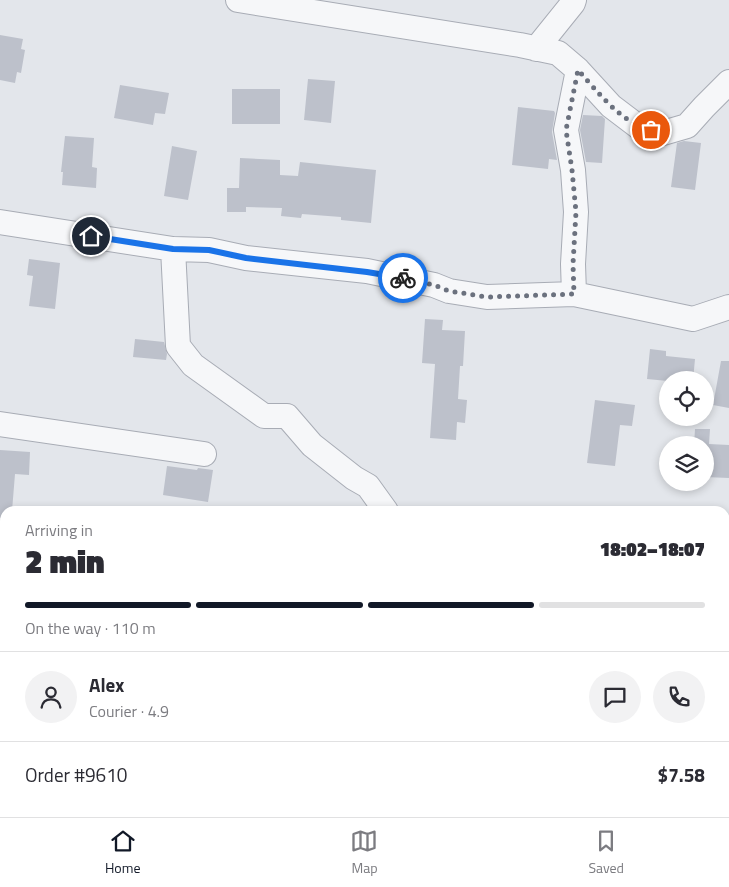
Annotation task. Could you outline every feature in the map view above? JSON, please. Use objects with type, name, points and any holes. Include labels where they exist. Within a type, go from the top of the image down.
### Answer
[{"type":"street","points":[[238,0],[558,53],[578,70],[611,106],[640,128],[663,133],[687,126],[729,82]]},
{"type":"street","points":[[536,49],[573,4],[574,0]]},
{"type":"street","points":[[574,294],[573,264],[576,212],[566,130],[578,70]]},
{"type":"street","points":[[0,222],[173,249],[209,250],[246,258],[367,272],[434,285],[449,291],[487,297],[574,294],[693,319],[729,307]]},
{"type":"street","points":[[173,249],[178,346],[193,366],[264,416],[287,416],[312,445],[354,478],[368,486],[382,506]]},
{"type":"street","points":[[0,424],[204,454]]},
{"type":"building","points":[[0,35],[23,39],[21,49],[25,50],[21,73],[17,72],[15,83],[0,80]]},
{"type":"building","points":[[308,79],[335,81],[331,123],[304,120]]},
{"type":"building","points":[[120,85],[169,93],[165,114],[155,113],[153,125],[114,118]]},
{"type":"building","points":[[232,89],[280,89],[280,124],[232,124]]},
{"type":"building","points":[[518,107],[554,111],[555,113],[552,132],[557,160],[549,159],[548,169],[512,165]]},
{"type":"building","points":[[583,115],[602,116],[605,119],[602,163],[586,162],[580,130]]},
{"type":"building","points":[[65,136],[94,138],[92,167],[97,168],[96,188],[62,185],[63,172],[61,172]]},
{"type":"building","points":[[684,141],[701,143],[695,190],[671,187],[677,143]]},
{"type":"building","points":[[172,146],[197,151],[188,200],[164,196]]},
{"type":"building","points":[[240,158],[280,160],[280,175],[298,176],[300,162],[376,170],[371,223],[341,220],[341,217],[302,214],[301,218],[281,216],[282,208],[246,207],[246,212],[227,212],[227,188],[239,188]]},
{"type":"building","points":[[29,259],[60,263],[55,309],[29,306],[33,276],[27,275]]},
{"type":"building","points":[[425,319],[443,320],[442,330],[465,331],[463,366],[460,366],[458,399],[467,400],[465,423],[457,422],[456,440],[430,438],[435,364],[422,363]]},
{"type":"building","points":[[135,339],[164,342],[167,354],[166,360],[133,357]]},
{"type":"building","points":[[650,349],[666,351],[666,356],[695,359],[694,371],[659,371],[659,380],[647,379]]},
{"type":"building","points":[[721,361],[729,361],[729,408],[714,405]]},
{"type":"building","points":[[595,400],[635,405],[632,426],[620,425],[615,466],[587,463]]},
{"type":"building","points":[[695,429],[710,429],[710,436],[695,436]]},
{"type":"building","points":[[714,444],[729,445],[729,478],[714,477]]},
{"type":"building","points":[[0,450],[30,452],[29,475],[15,474],[12,506],[0,506]]},
{"type":"building","points":[[167,466],[213,470],[208,502],[163,495]]},
{"type":"way so far","points":[[403,278],[434,285],[449,291],[487,297],[574,294],[573,264],[576,212],[566,130],[578,70],[611,106],[640,128],[651,130]]},
{"type":"route","points":[[91,236],[173,249],[209,250],[246,258],[298,263],[403,278]]}]
